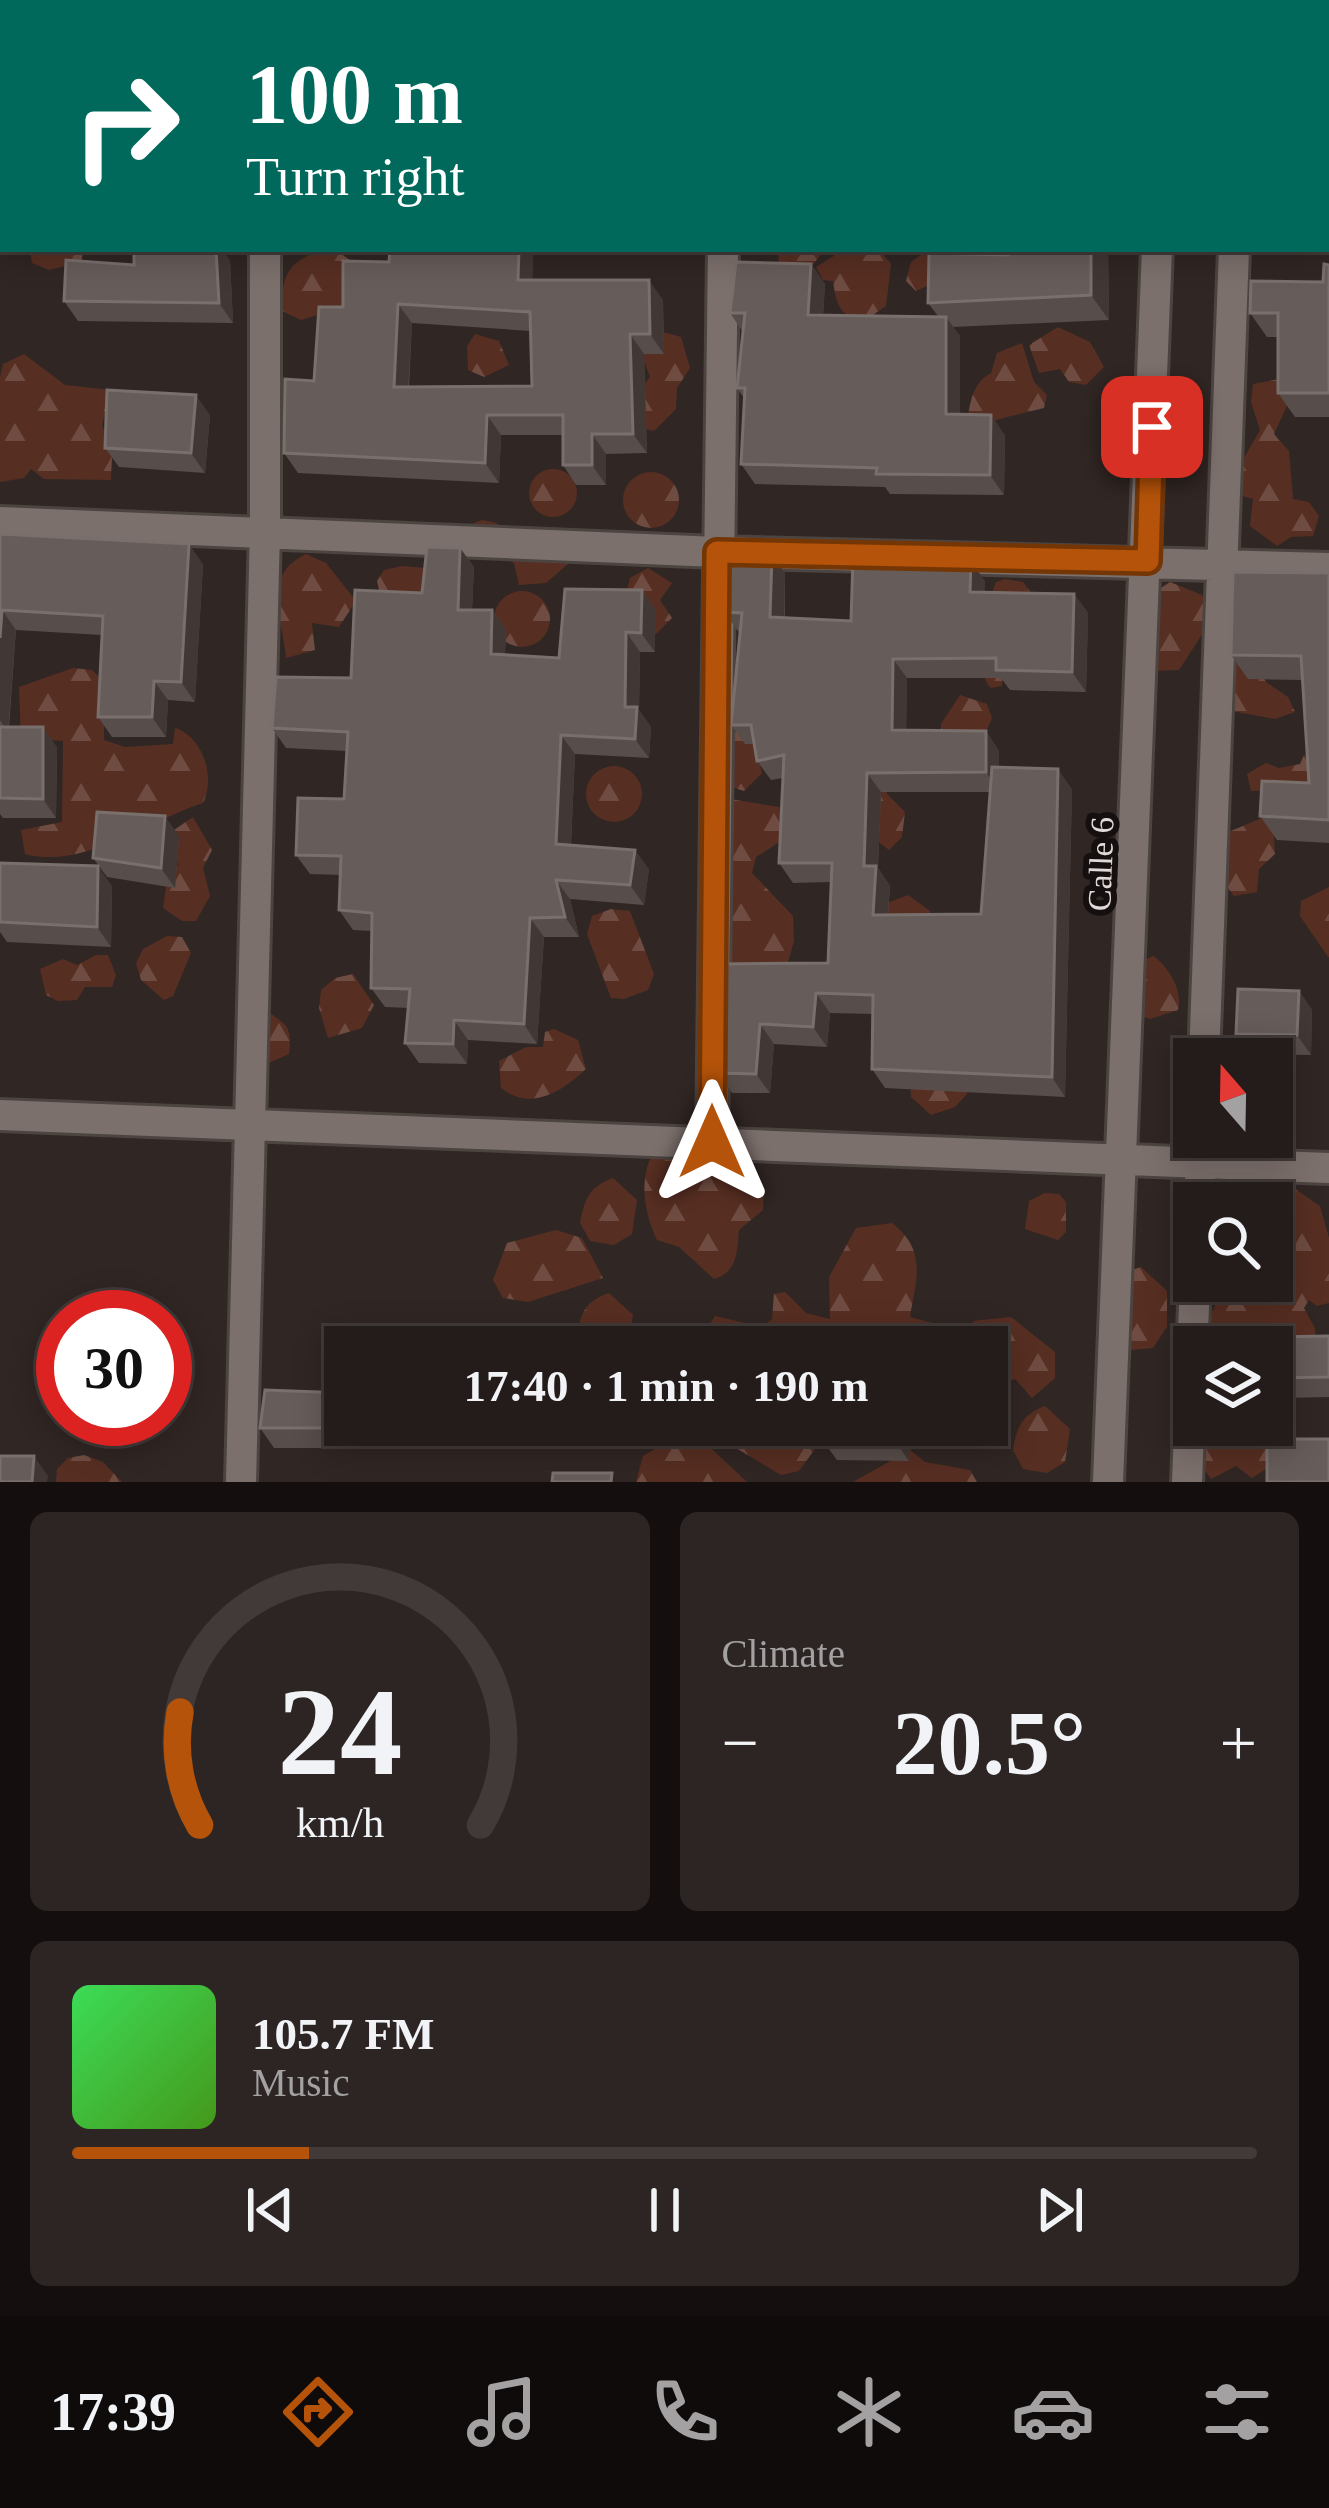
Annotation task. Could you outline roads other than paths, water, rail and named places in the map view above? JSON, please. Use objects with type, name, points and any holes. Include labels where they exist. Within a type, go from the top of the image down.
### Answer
[{"type":"street","points":[[892,0],[967,0]]},
{"type":"street","points":[[241,1482],[265,530],[265,252]]},
{"type":"street","points":[[712,1142],[722,252]]},
{"type":"street","name":"Calle 6","points":[[1108,1482],[1125,1160],[1157,252]]},
{"type":"street","points":[[1205,1038],[1234,252]]},
{"type":"street","points":[[0,522],[717,552],[1329,568]]},
{"type":"street","points":[[0,1115],[1125,1160],[1173,1154]]},
{"type":"street","points":[[1258,1158],[1329,1168]]},
{"type":"street","points":[[1187,1482],[1195,1302]]}]
